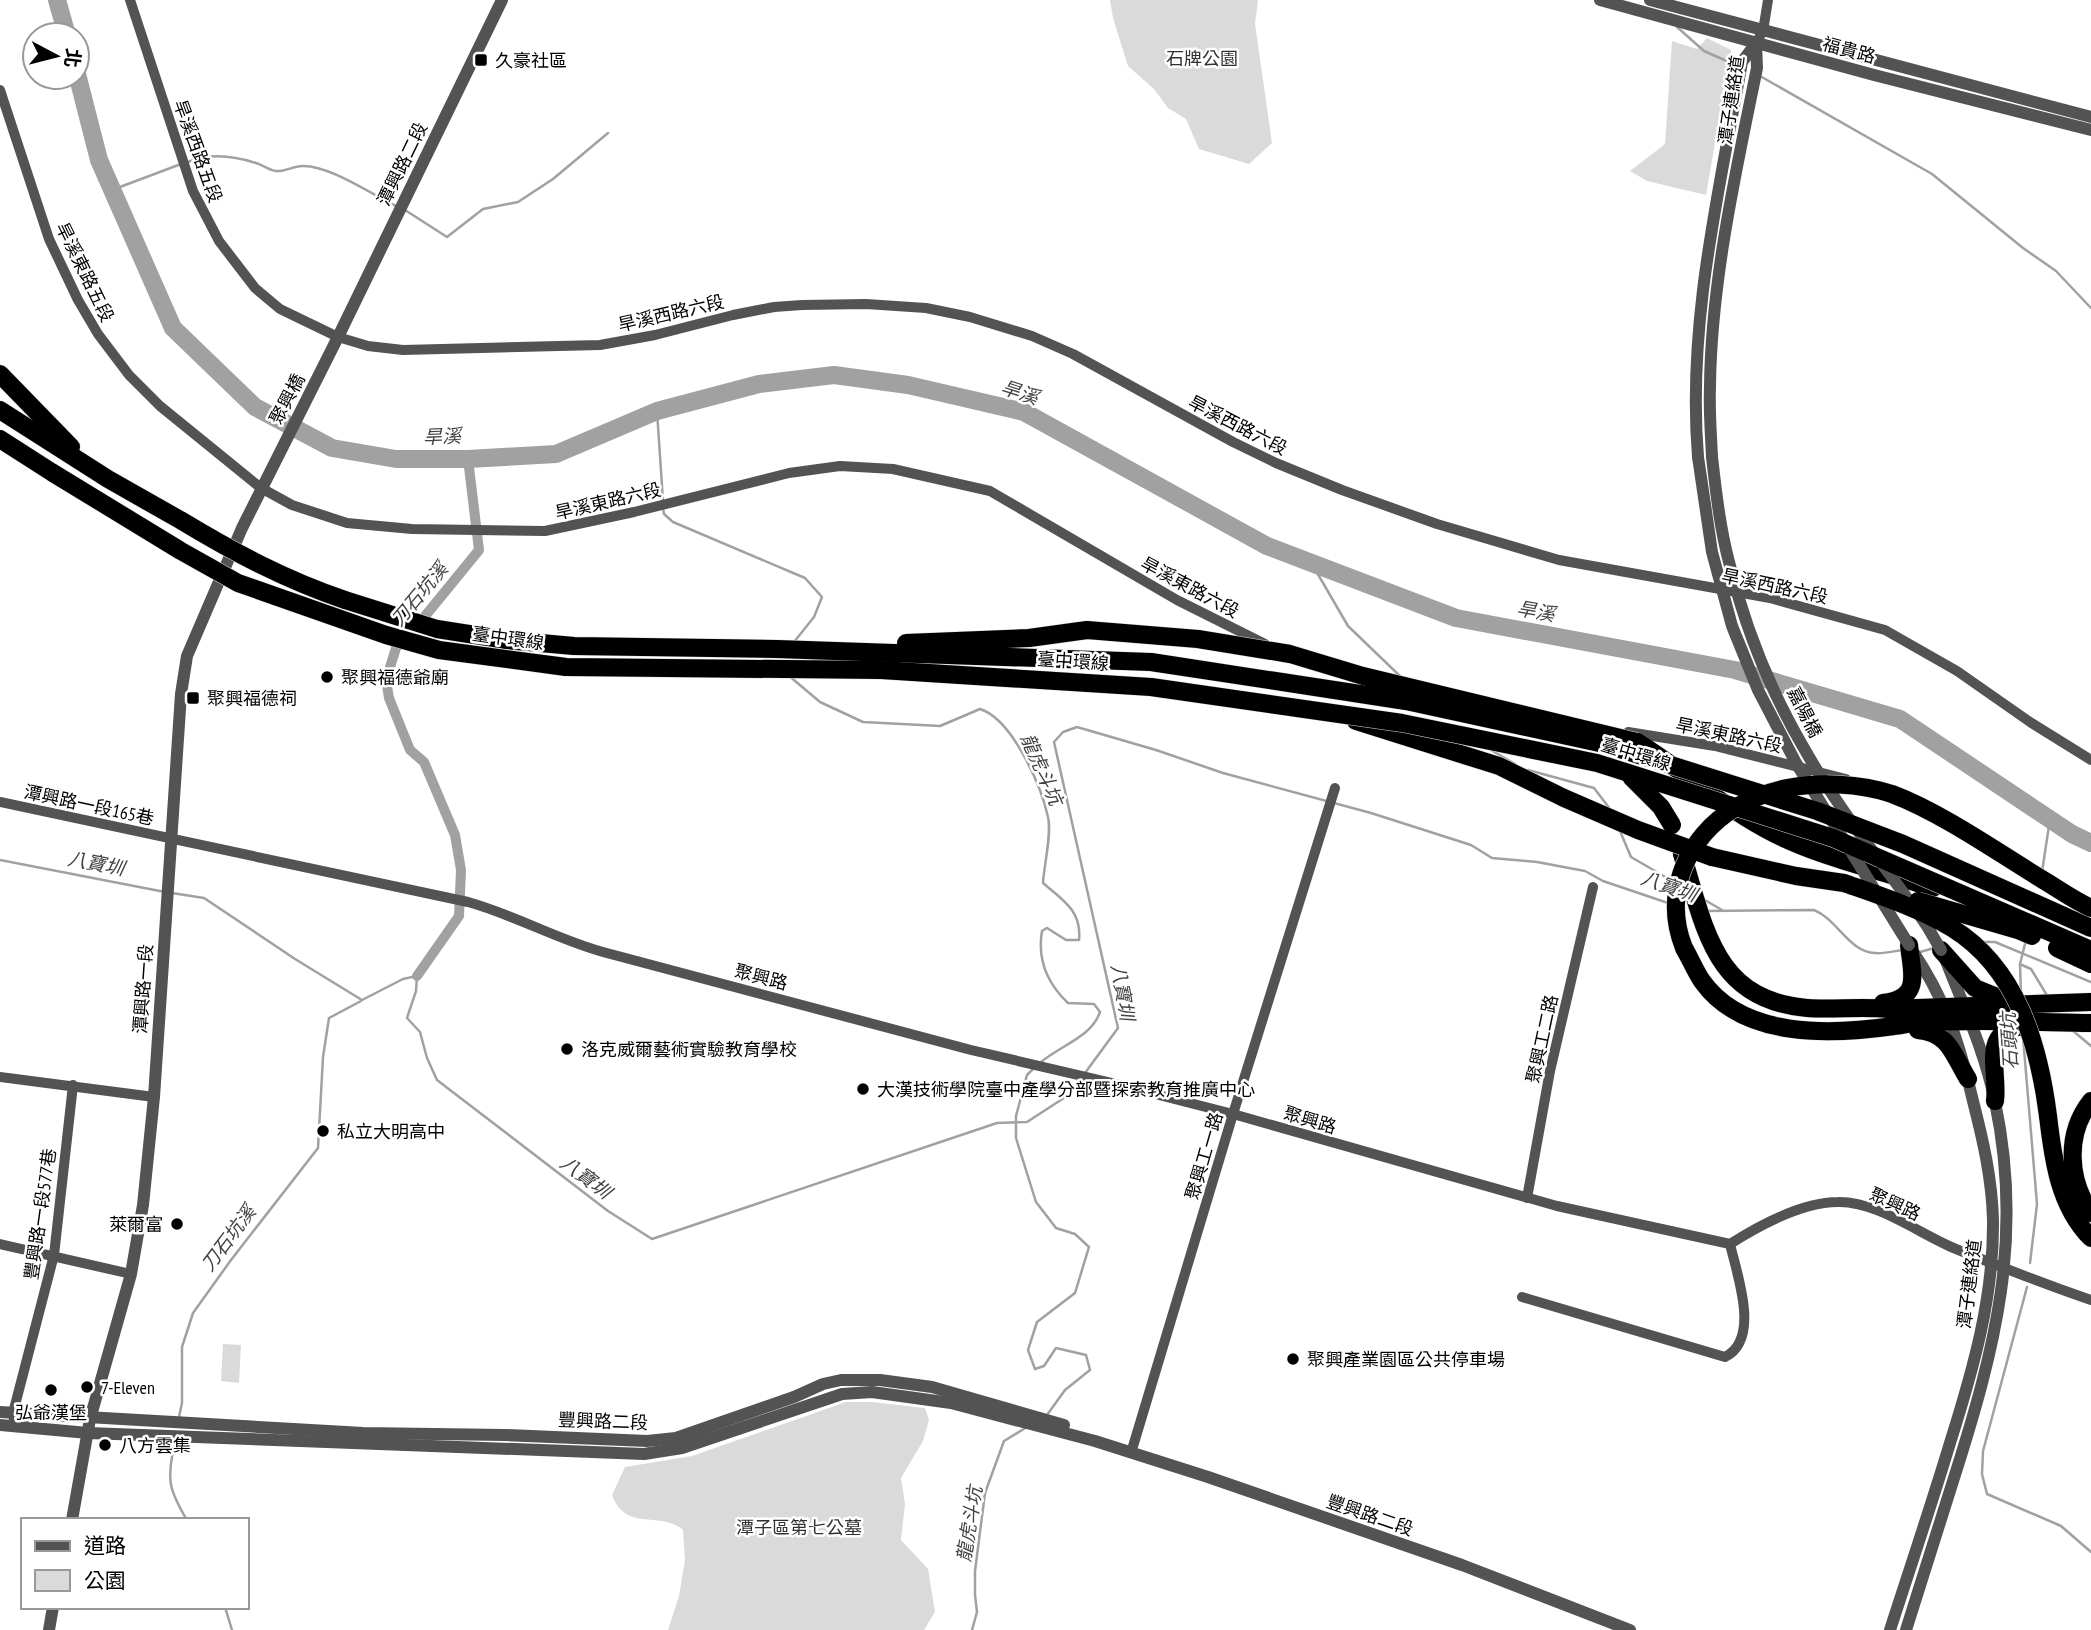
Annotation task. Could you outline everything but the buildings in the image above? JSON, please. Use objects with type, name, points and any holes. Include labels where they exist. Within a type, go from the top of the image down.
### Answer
[{"type":"highway","points":[[0,374],[90,467]]},
{"type":"highway","name":"臺中環線","points":[[0,410],[237,554],[306,587],[437,629],[507,640],[574,646],[777,649],[1151,662],[1406,701],[1604,744],[1817,811],[1903,844],[2091,928]]},
{"type":"highway","points":[[0,439],[53,473]]},
{"type":"highway","points":[[0,453],[53,473]]},
{"type":"highway","name":"臺中環線","points":[[53,473],[238,583],[374,631],[439,650],[565,667],[881,670],[1151,687],[1402,723],[1597,763],[1833,838],[2091,952]]},
{"type":"highway","points":[[777,649],[1029,638],[1087,630],[1156,634],[1290,654],[1363,676],[1637,742],[1677,768],[1726,806],[1774,833],[1834,859],[1957,897],[2091,952]]},
{"type":"highway","points":[[1497,708],[1632,777],[1661,807],[1672,825],[1708,938],[1720,961],[1755,994],[1790,1006],[1820,1009],[1871,1007],[1949,1015],[1969,1014],[2091,1023]]},
{"type":"highway","points":[[1326,712],[1499,766],[1589,809],[1712,858],[1894,894],[2018,930],[2091,964]]},
{"type":"highway","points":[[1949,1015],[1894,1026],[1809,1032],[1751,1020],[1726,1004],[1702,981],[1684,948],[1674,914],[1682,870],[1700,839],[1720,818],[1744,802],[1776,791],[1822,783],[1852,786],[1892,794],[1948,822],[2091,907]]},
{"type":"highway","points":[[1843,883],[1898,902],[1952,928],[1978,948],[2007,982],[2023,1012],[2034,1042],[2044,1088],[2051,1148],[2062,1189],[2077,1219],[2091,1238]]},
{"type":"highway","points":[[1871,1007],[1898,1000],[1910,989],[1913,979],[1909,945]]},
{"type":"highway","points":[[1941,950],[1975,988],[2017,1004]]},
{"type":"highway","points":[[1969,1014],[2017,1004],[2091,1002]]},
{"type":"highway","points":[[1995,1101],[1997,1089],[1993,1054],[1999,1038],[2008,1030],[2019,1026],[2049,1022]]},
{"type":"highway","points":[[1894,1026],[1938,1034],[1947,1043],[1968,1079]]},
{"type":"highway","points":[[2091,1101],[2077,1126],[2072,1155],[2077,1188],[2091,1213]]},
{"type":"street","name":"旱溪西路五段","points":[[130,0],[193,191],[219,242],[255,288],[280,309],[336,341]]},
{"type":"street","name":"潭興路二段","points":[[336,341],[502,0]]},
{"type":"street","name":"福貴路","points":[[1600,0],[1874,75],[2091,130]]},
{"type":"street","name":"福貴路","points":[[1650,0],[2091,117]]},
{"type":"street","points":[[1756,43],[1763,31],[1768,0]]},
{"type":"street","name":"潭子連絡道","points":[[1712,457],[1710,386],[1714,320],[1727,230],[1757,68],[1756,43]]},
{"type":"street","name":"潭子連絡道","points":[[1698,457],[1696,383],[1699,319],[1705,274],[1742,62],[1756,43]]},
{"type":"street","name":"旱溪東路五段","points":[[0,89],[49,239],[78,300],[98,334],[129,376],[160,406],[261,488]]},
{"type":"street","name":"旱溪西路六段","points":[[336,341],[403,350],[600,345],[655,335],[743,313],[802,305],[866,304],[926,308],[970,317],[1032,336],[1073,354],[1276,463],[1437,524],[1559,560],[1770,598],[1885,630],[1957,671],[2091,760]]},
{"type":"street","name":"聚興橋","points":[[271,470],[336,341]]},
{"type":"street","name":"嘉陽橋","points":[[1698,457],[1712,552],[1732,626],[1753,678],[1796,763],[1909,945]]},
{"type":"street","name":"嘉陽橋","points":[[1712,457],[1728,561],[1752,639],[1765,671],[1821,778],[1891,874],[1941,950]]},
{"type":"street","name":"旱溪東路六段","points":[[261,488],[299,508],[348,523],[412,529],[545,531],[789,473],[840,466],[893,469],[990,491],[1177,600],[1271,647],[1334,670],[1441,700],[1715,746],[1886,790],[1959,827],[2091,907]]},
{"type":"street","name":"潭興路一段","points":[[72,1518],[90,1419],[131,1274],[143,1205],[154,1097],[181,694],[187,656],[271,470]]},
{"type":"street","name":"聚興工一路","points":[[1131,1453],[1335,788]]},
{"type":"street","name":"潭興路一段165巷","points":[[0,802],[171,839]]},
{"type":"street","name":"聚興路","points":[[171,839],[468,902],[492,909],[563,940],[603,952],[971,1050],[1233,1114],[1527,1198],[1730,1244],[1762,1224],[1813,1206],[1826,1202],[1850,1202],[1869,1207],[1956,1249],[2091,1300]]},
{"type":"street","name":"聚興工二路","points":[[1527,1198],[1550,1071],[1593,887]]},
{"type":"street","name":"潭子連絡道","points":[[1891,1630],[1968,1385],[1987,1303],[1993,1218],[1989,1171],[1968,1079],[1949,1015],[1929,975],[1909,945]]},
{"type":"street","name":"潭子連絡道","points":[[1906,1630],[1979,1397],[1994,1337],[2008,1230],[2007,1183],[1995,1101],[1969,1014],[1941,950]]},
{"type":"street","points":[[0,1077],[154,1097]]},
{"type":"street","name":"豐興路一段577巷","points":[[15,1427],[6,1412],[54,1255],[73,1085]]},
{"type":"street","points":[[0,1244],[131,1274]]},
{"type":"street","points":[[1522,1297],[1725,1357],[1737,1348],[1744,1333],[1740,1287],[1730,1244]]},
{"type":"street","name":"豐興路二段","points":[[0,1425],[88,1433],[176,1430],[505,1435],[647,1441],[676,1438],[794,1397],[823,1384],[841,1380],[880,1380],[932,1387],[1208,1477],[1462,1565],[1630,1630]]},
{"type":"street","name":"豐興路二段","points":[[6,1412],[176,1430]]},
{"type":"street","points":[[49,1630],[53,1609]]},
{"type":"green space","name":"石牌公園","points":[[1110,0],[1258,0],[1255,24],[1272,143],[1249,164],[1199,149],[1186,119],[1168,108],[1154,89],[1128,66]]},
{"type":"green space","points":[[1707,38],[1731,50],[1731,67],[1725,84],[1706,195],[1647,181],[1630,171],[1665,144],[1672,41],[1697,49]]},
{"type":"green space","points":[[223,1344],[241,1345],[239,1383],[221,1381]]},
{"type":"green space","name":"潭子區第七公墓","points":[[846,1402],[925,1408],[929,1420],[923,1441],[901,1478],[905,1504],[901,1540],[928,1569],[935,1612],[924,1630],[668,1630],[679,1596],[685,1560],[683,1530],[665,1521],[635,1518],[618,1507],[612,1495],[625,1467],[692,1456]]},
{"type":"waterway","name":"旱溪","points":[[57,0],[63,21]]},
{"type":"waterway","points":[[1677,27],[1704,51],[1738,66]]},
{"type":"waterway","points":[[1760,76],[1932,174],[2023,248],[2056,271],[2091,308]]},
{"type":"waterway","name":"旱溪","points":[[81,91],[99,160],[173,328],[255,407],[332,448],[396,459],[468,459],[556,454],[657,411],[759,384],[834,375],[908,385],[1024,412],[1267,546],[1456,618],[1735,670],[1900,719],[2072,834],[2091,843]]},
{"type":"waterway","points":[[405,210],[447,237],[483,209],[518,202],[553,179],[608,133]]},
{"type":"waterway","points":[[188,162],[204,157],[222,156],[259,164],[276,171],[299,166],[313,167],[350,181],[396,206]]},
{"type":"waterway","points":[[112,190],[181,164]]},
{"type":"waterway","name":"龍虎斗坑","points":[[657,411],[663,501]]},
{"type":"waterway","name":"刀石坑溪","points":[[417,626],[479,550],[468,459]]},
{"type":"waterway","name":"龍虎斗坑","points":[[663,508],[664,514],[673,522],[805,578],[822,597],[814,617],[794,642]]},
{"type":"waterway","points":[[1312,564],[1348,626],[1402,678]]},
{"type":"waterway","name":"刀石坑溪","points":[[406,638],[396,648],[386,680],[389,698],[410,750],[424,762],[455,835],[461,870],[459,916],[417,976]]},
{"type":"waterway","name":"龍虎斗坑","points":[[788,675],[820,702],[863,722],[940,726],[980,709],[992,715],[1014,739],[1032,771],[1048,817],[1043,883],[1070,907],[1079,930],[1079,940],[1066,940],[1047,928],[1042,931],[1042,961],[1049,979],[1068,1003],[1094,1004],[1100,1012],[1096,1021],[1082,1035],[1040,1063]]},
{"type":"waterway","name":"八寶圳","points":[[1085,1073],[1118,1028],[1054,742],[1063,732],[1077,727],[1223,773],[1371,813],[1471,845],[1492,858],[1537,862],[1585,871],[1603,881],[1668,903]]},
{"type":"waterway","points":[[1491,750],[1515,764]]},
{"type":"waterway","points":[[1528,770],[1594,788],[1610,809]]},
{"type":"waterway","name":"石頭坑","points":[[2042,872],[2050,819]]},
{"type":"waterway","points":[[1620,831],[1631,857],[1674,882]]},
{"type":"waterway","name":"八寶圳","points":[[0,860],[165,892]]},
{"type":"waterway","name":"八寶圳","points":[[172,893],[204,898],[362,1000],[403,979],[417,976],[416,991],[407,1018],[420,1032],[437,1080],[608,1211],[652,1239],[997,1123],[1027,1122],[1067,1096],[1080,1078]]},
{"type":"waterway","points":[[1703,899],[1722,910]]},
{"type":"waterway","name":"八寶圳","points":[[1705,911],[1814,910],[1866,951],[1882,953],[1903,950]]},
{"type":"waterway","name":"石頭坑","points":[[2021,995],[2020,964],[2026,940]]},
{"type":"waterway","name":"八寶圳","points":[[1982,942],[1995,942],[2091,982]]},
{"type":"waterway","name":"八寶圳","points":[[1920,952],[1934,948]]},
{"type":"waterway","points":[[2022,965],[2031,969],[2048,997]]},
{"type":"waterway","name":"刀石坑溪","points":[[179,1417],[182,1403],[182,1347],[193,1313],[318,1148],[323,1057],[329,1018],[361,1001]]},
{"type":"waterway","points":[[2072,1030],[2091,1046]]},
{"type":"waterway","name":"石頭坑","points":[[2023,1037],[2037,1204],[2030,1263]]},
{"type":"waterway","name":"龍虎斗坑","points":[[1035,1067],[1027,1075],[1016,1116],[1016,1138],[1036,1202],[1056,1228],[1075,1234],[1089,1247],[1075,1293],[1037,1322],[1028,1350],[1035,1369],[1044,1366],[1056,1348],[1086,1355],[1090,1370],[1065,1390],[1047,1415]]},
{"type":"waterway","name":"石頭坑","points":[[2027,1287],[1983,1451],[1982,1474],[1987,1494],[2061,1526],[2091,1552]]},
{"type":"waterway","name":"龍虎斗坑","points":[[972,1630],[977,1612],[975,1571],[985,1493],[1004,1441],[1027,1427]]},
{"type":"waterway","name":"刀石坑溪","points":[[175,1440],[170,1482],[186,1518]]},
{"type":"waterway","name":"刀石坑溪","points":[[226,1609],[232,1630]]},
{"type":"place","name":"久豪社區","points":[[481,60]]},
{"type":"place","name":"聚興福德爺廟","points":[[327,677]]},
{"type":"place","name":"聚興福德祠","points":[[193,698]]},
{"type":"place","name":"洛克威爾藝術實驗教育學校","points":[[567,1049]]},
{"type":"place","name":"大漢技術學院臺中產學分部暨探索教育推廣中心","points":[[863,1089]]},
{"type":"place","name":"私立大明高中","points":[[323,1131]]},
{"type":"place","name":"萊爾富","points":[[177,1224]]},
{"type":"place","name":"聚興產業園區公共停車場","points":[[1293,1359]]},
{"type":"place","name":"7-Eleven","points":[[87,1387]]},
{"type":"place","name":"弘爺漢堡","points":[[51,1390]]},
{"type":"place","name":"八方雲集","points":[[105,1445]]}]
